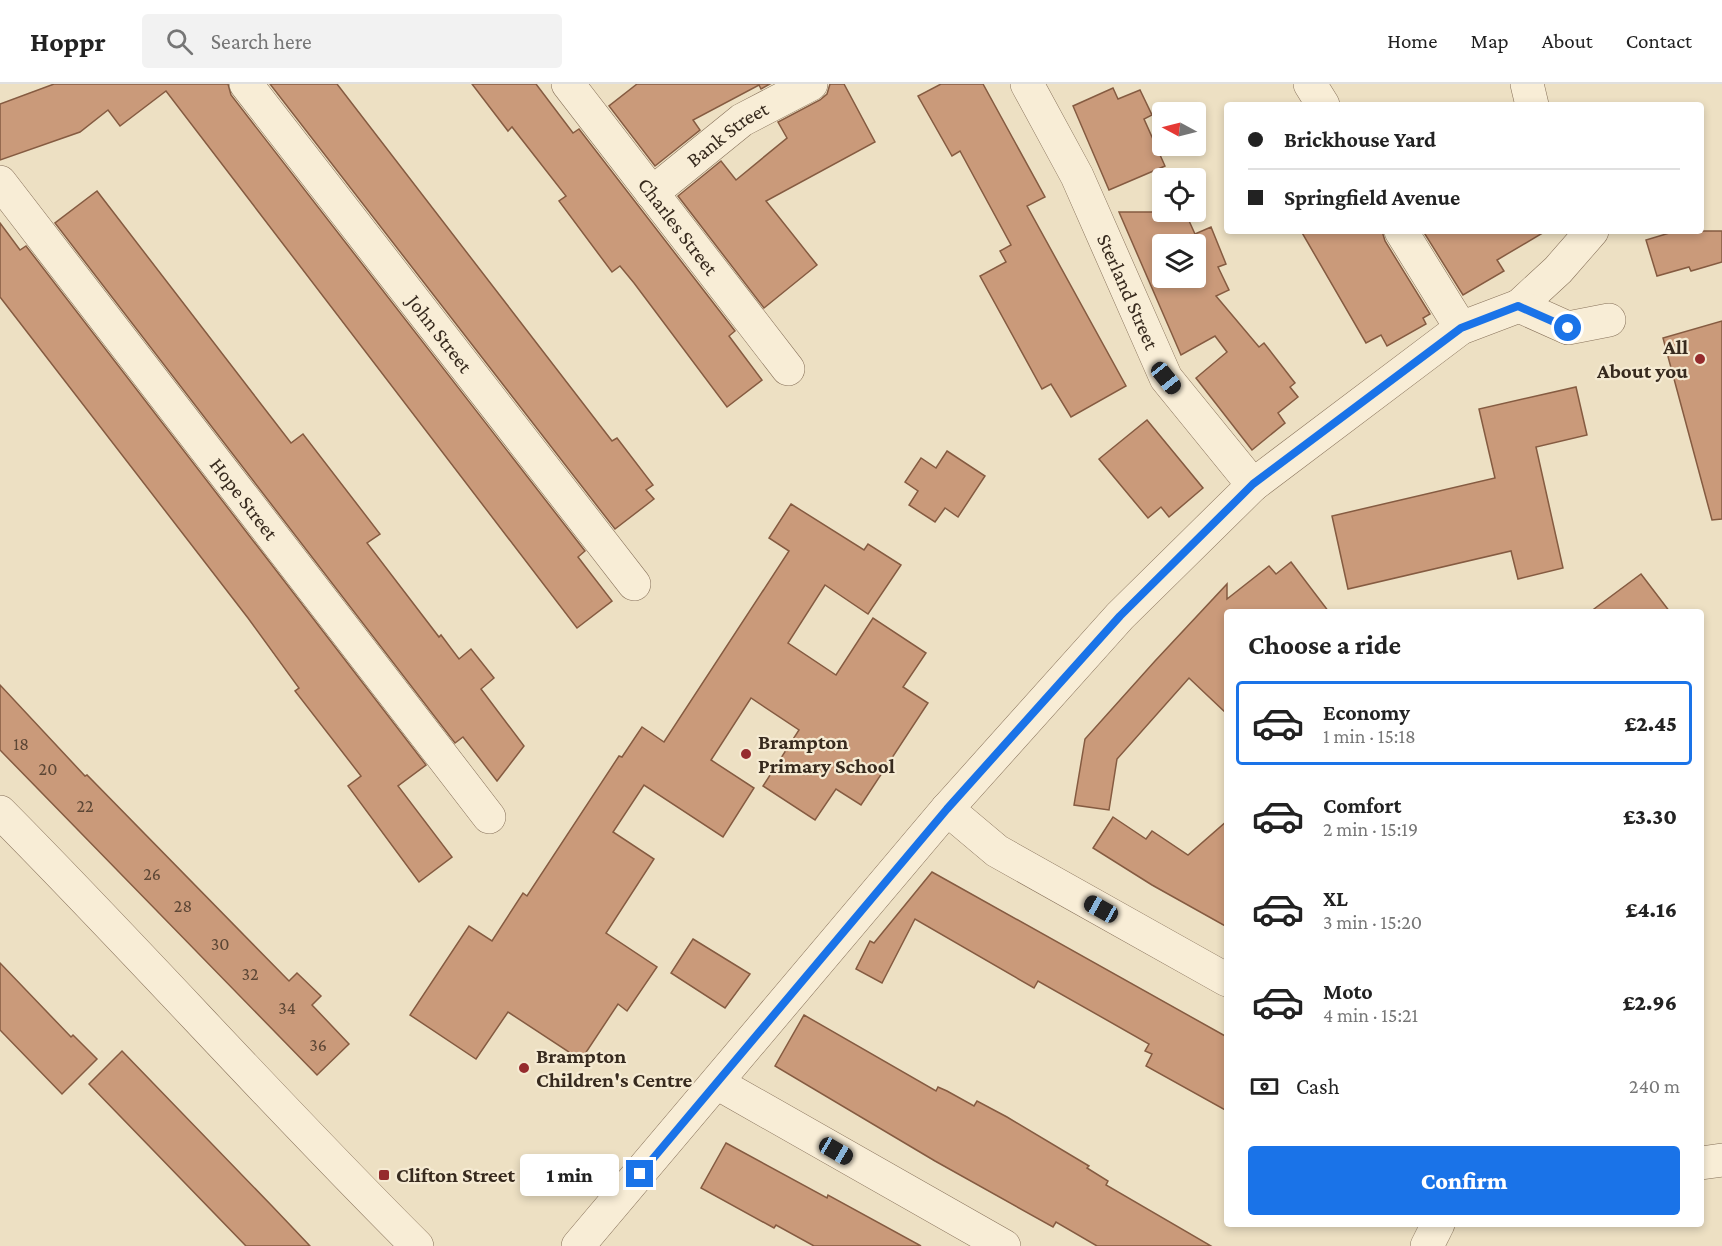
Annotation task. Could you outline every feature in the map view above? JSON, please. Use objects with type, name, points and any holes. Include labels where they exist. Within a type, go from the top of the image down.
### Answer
[{"type":"street","name":"John Street","points":[[246,84],[634,584]]},
{"type":"street","name":"Charles Street","points":[[568,84],[788,369]]},
{"type":"street","name":"Bank Street","points":[[652,193],[742,120],[811,84]]},
{"type":"street","name":"Sterland Street","points":[[1027,84],[1077,176],[1166,378],[1253,484]]},
{"type":"street","points":[[1310,84],[1321,102]]},
{"type":"street","points":[[1527,84],[1531,102]]},
{"type":"street","name":"Hope Street","points":[[0,182],[489,817]]},
{"type":"street","points":[[1403,234],[1461,328]]},
{"type":"street","points":[[578,1246],[947,809],[1120,616],[1253,484],[1461,328],[1518,306],[1558,270],[1589,234]]},
{"type":"street","points":[[1518,306],[1568,328],[1609,320]]},
{"type":"street","points":[[947,809],[997,851],[1224,978]]},
{"type":"street","points":[[0,812],[76,889],[321,1150],[417,1246]]},
{"type":"street","points":[[717,1083],[1004,1246]]},
{"type":"street","points":[[1704,1163],[1722,1160]]},
{"type":"street","points":[[1426,1246],[1436,1227]]},
{"type":"building","points":[[54,84],[228,84],[231,95],[585,551],[578,557],[612,601],[577,628],[166,91],[120,126],[108,110],[80,132],[0,160],[0,104]]},
{"type":"building","points":[[270,84],[337,84],[612,441],[617,438],[653,485],[646,490],[654,499],[615,529]]},
{"type":"building","points":[[472,84],[536,84],[573,133],[579,129],[735,331],[729,336],[762,380],[727,407],[620,266],[612,272],[559,201],[566,196],[512,127],[508,131]]},
{"type":"building","points":[[637,84],[770,84],[761,89],[759,85],[693,120],[700,130],[655,166],[609,106]]},
{"type":"building","points":[[830,84],[844,84],[875,142],[766,201],[817,265],[764,308],[678,196],[721,161],[736,180],[787,138],[778,122],[820,100],[827,94]]},
{"type":"building","points":[[941,84],[983,84],[1045,197],[1027,206],[1126,386],[1071,417],[1051,384],[1042,389],[980,276],[1006,262],[1000,251],[1011,245],[960,151],[952,156],[918,96]]},
{"type":"building","points":[[1113,88],[1118,99],[1140,90],[1152,115],[1144,119],[1152,137],[1152,156],[1161,156],[1165,166],[1152,168],[1152,172],[1109,190],[1073,106]]},
{"type":"building","points":[[97,191],[291,443],[303,434],[380,534],[367,543],[439,637],[441,635],[459,659],[471,649],[494,678],[481,689],[524,746],[497,781],[463,737],[455,743],[55,223]]},
{"type":"building","points":[[1119,212],[1152,212],[1152,222],[1190,222],[1195,234],[1211,227],[1226,264],[1218,267],[1229,290],[1216,296],[1259,347],[1264,343],[1295,383],[1290,387],[1298,397],[1278,413],[1285,423],[1252,450],[1196,378],[1227,352],[1215,336],[1181,355]]},
{"type":"building","points":[[0,223],[20,250],[26,246],[426,765],[398,786],[452,857],[419,882],[348,786],[361,776],[295,691],[299,688],[248,618],[0,297]]},
{"type":"building","points":[[1704,231],[1722,231],[1722,262],[1691,271],[1689,267],[1657,276],[1646,240],[1666,234],[1704,234]]},
{"type":"building","points":[[1303,234],[1383,234],[1430,314],[1423,318],[1426,324],[1387,346],[1381,335],[1366,343]]},
{"type":"building","points":[[1425,234],[1541,234],[1497,260],[1504,271],[1463,295]]},
{"type":"building","points":[[1722,321],[1722,519],[1712,520],[1663,338]]},
{"type":"building","points":[[1576,387],[1587,435],[1536,447],[1563,568],[1518,579],[1511,551],[1348,589],[1332,516],[1495,478],[1479,409]]},
{"type":"building","points":[[1147,420],[1203,488],[1169,517],[1161,507],[1148,518],[1099,459]]},
{"type":"building","points":[[947,451],[985,476],[958,517],[945,508],[935,522],[909,505],[918,491],[905,482],[921,458],[936,468]]},
{"type":"building","points":[[791,504],[864,550],[868,544],[901,565],[868,614],[825,585],[788,643],[836,675],[873,618],[926,653],[903,687],[928,703],[861,805],[836,789],[815,820],[763,786],[799,730],[751,698],[711,760],[754,788],[723,837],[644,785],[613,832],[654,859],[606,933],[657,967],[627,1011],[618,1004],[581,1060],[508,1012],[476,1059],[410,1015],[469,926],[492,941],[523,893],[527,896],[619,756],[622,757],[642,727],[664,742],[789,551],[769,538]]},
{"type":"building","points":[[1291,562],[1327,609],[1224,609],[1224,711],[1189,678],[1117,759],[1109,810],[1074,805],[1085,739],[1227,584],[1227,599],[1269,566],[1276,574]]},
{"type":"building","points":[[1641,574],[1668,609],[1594,609]]},
{"type":"building","points":[[0,685],[85,776],[87,775],[289,981],[297,973],[321,996],[312,1005],[349,1044],[317,1075],[0,750]]},
{"type":"building","points":[[1113,817],[1146,839],[1152,831],[1188,855],[1224,824],[1224,925],[1152,885],[1093,848]]},
{"type":"building","points":[[932,872],[1224,1035],[1224,1109],[1146,1066],[1152,1054],[1145,1051],[1149,1044],[1038,981],[1034,988],[915,919],[882,983],[856,969],[870,941],[874,943]]},
{"type":"building","points":[[693,939],[750,974],[725,1008],[671,973]]},
{"type":"building","points":[[0,963],[71,1037],[73,1035],[97,1059],[62,1094],[0,1030]]},
{"type":"building","points":[[804,1015],[936,1091],[938,1087],[974,1106],[977,1101],[1007,1117],[1089,1166],[1087,1168],[1108,1181],[1106,1185],[1211,1246],[1097,1246],[1056,1222],[1053,1227],[935,1161],[775,1066]]},
{"type":"building","points":[[122,1051],[310,1246],[246,1246],[89,1084]]},
{"type":"building","points":[[726,1143],[921,1246],[814,1246],[776,1225],[774,1228],[701,1188]]},
{"type":"place","name":"All About you","points":[[1700,359]]},
{"type":"place","name":"Brampton Primary School","points":[[746,754]]},
{"type":"place","name":"Brampton Children's Centre","points":[[524,1068]]},
{"type":"place","name":"Clifton Street","points":[[384,1175]]},
{"type":"route","points":[[640,1174],[947,809],[1120,616],[1253,484],[1461,328],[1518,306],[1568,328]]}]
